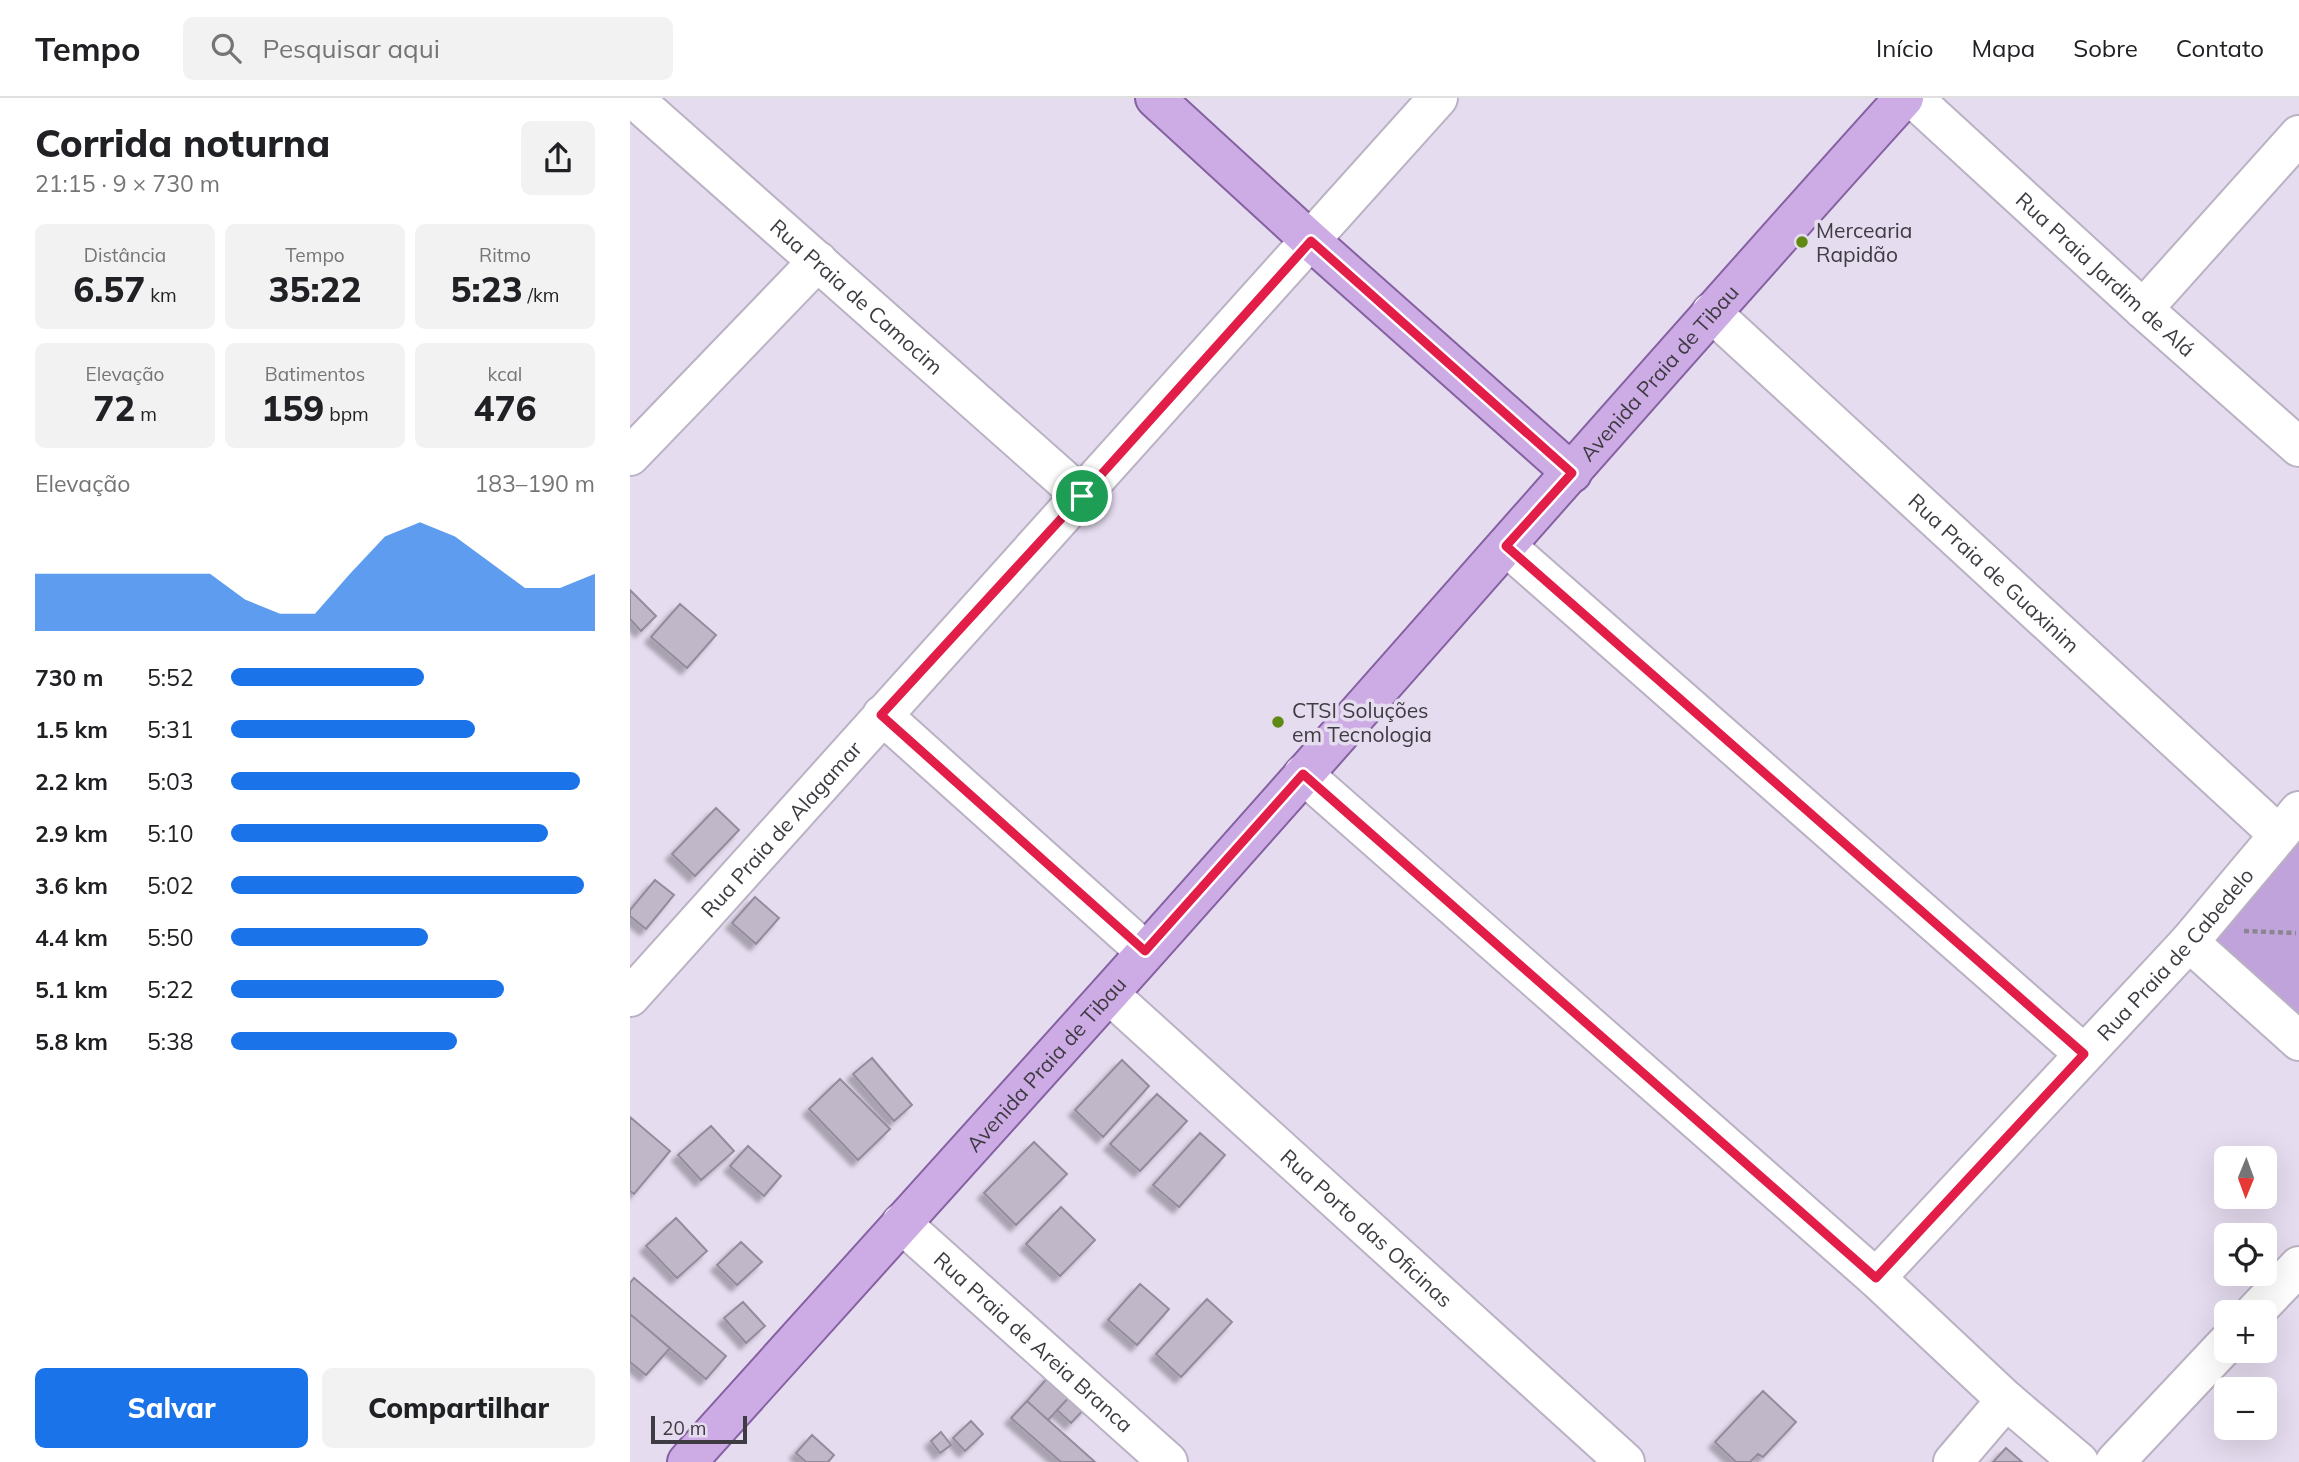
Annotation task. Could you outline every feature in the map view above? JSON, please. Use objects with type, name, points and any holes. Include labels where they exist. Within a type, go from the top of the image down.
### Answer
[{"type":"main road","points":[[1155,98],[1572,473]]},
{"type":"main road","name":"Avenida Praia de Tibau","points":[[687,1462],[1109,994],[1572,473],[1711,312],[1904,98]]},
{"type":"street","name":"Rua Praia de Camocim","points":[[633,98],[1082,496]]},
{"type":"street","name":"Rua Praia de Alagamar","points":[[630,997],[1438,98]]},
{"type":"street","name":"Rua Praia Jardim de Alá","points":[[1913,98],[2143,309],[2299,447]]},
{"type":"street","points":[[2143,309],[2299,135]]},
{"type":"street","points":[[630,456],[818,261]]},
{"type":"street","name":"Rua Praia de Guaxinim","points":[[1711,312],[2289,822]]},
{"type":"street","points":[[1506,546],[2084,1054]]},
{"type":"street","points":[[881,715],[1145,951]]},
{"type":"street","points":[[1303,774],[1876,1278],[2006,1400],[2079,1462]]},
{"type":"street","name":"Rua Praia de Cabedelo","points":[[1876,1278],[2189,942],[2289,822]]},
{"type":"street","points":[[2189,942],[2299,1041]]},
{"type":"street","name":"Rua Porto das Oficinas","points":[[1109,994],[1625,1462]]},
{"type":"street","name":"Rua Praia de Areia Branca","points":[[901,1223],[1168,1462]]},
{"type":"street","points":[[2266,1300],[2299,1266]]},
{"type":"street","points":[[2115,1462],[2214,1357]]},
{"type":"street","points":[[1953,1462],[2006,1400]]},
{"type":"path","points":[[2213,913],[2237,931],[2296,933]]},
{"type":"shaded area","points":[[2299,842],[2299,1019],[2210,941]]},
{"type":"building","points":[[630,590],[656,616],[641,631],[630,619]]},
{"type":"building","points":[[680,604],[716,635],[687,668],[651,637]]},
{"type":"building","points":[[716,808],[739,830],[695,876],[672,854]]},
{"type":"building","points":[[655,880],[674,895],[646,929],[630,916],[630,910]]},
{"type":"building","points":[[755,897],[779,918],[756,944],[732,923]]},
{"type":"building","points":[[872,1058],[912,1105],[894,1121],[853,1074]]},
{"type":"building","points":[[1122,1060],[1149,1086],[1103,1137],[1075,1110]]},
{"type":"building","points":[[840,1079],[890,1129],[858,1160],[809,1109]]},
{"type":"building","points":[[1157,1094],[1187,1121],[1140,1171],[1110,1144]]},
{"type":"building","points":[[630,1117],[670,1151],[634,1194],[630,1191]]},
{"type":"building","points":[[711,1126],[734,1151],[701,1180],[678,1155]]},
{"type":"building","points":[[1200,1133],[1225,1155],[1179,1207],[1153,1185]]},
{"type":"building","points":[[1034,1142],[1067,1174],[1016,1225],[984,1193]]},
{"type":"building","points":[[748,1146],[781,1176],[764,1196],[730,1166]]},
{"type":"building","points":[[1061,1207],[1095,1240],[1060,1276],[1026,1244]]},
{"type":"building","points":[[676,1218],[707,1251],[677,1278],[646,1246]]},
{"type":"building","points":[[741,1242],[762,1262],[737,1285],[717,1265]]},
{"type":"building","points":[[634,1278],[726,1356],[706,1379],[630,1314],[630,1283]]},
{"type":"building","points":[[1140,1284],[1169,1309],[1137,1345],[1108,1320]]},
{"type":"building","points":[[1207,1299],[1232,1322],[1181,1377],[1156,1354]]},
{"type":"building","points":[[743,1302],[765,1326],[746,1343],[724,1318]]},
{"type":"building","points":[[630,1314],[670,1348],[646,1375],[630,1362]]},
{"type":"building","points":[[1051,1374],[1073,1393],[1048,1420],[1027,1401]]},
{"type":"building","points":[[1763,1391],[1796,1422],[1763,1457],[1758,1454],[1750,1462],[1736,1462],[1715,1442]]},
{"type":"building","points":[[1073,1393],[1087,1406],[1071,1423],[1057,1410]]},
{"type":"building","points":[[1027,1401],[1095,1462],[1061,1462],[1011,1418]]},
{"type":"building","points":[[971,1421],[983,1434],[965,1451],[953,1438]]},
{"type":"building","points":[[941,1432],[951,1445],[940,1453],[931,1441]]},
{"type":"building","points":[[812,1435],[834,1455],[828,1462],[806,1462],[796,1453]]},
{"type":"building","points":[[2006,1448],[2022,1462],[1993,1462]]},
{"type":"place","name":"Mercearia Rapidão","points":[[1802,242]]},
{"type":"place","name":"CTSI Soluções em Tecnologia","points":[[1278,722]]},
{"type":"route","points":[[1311,241],[1572,473],[1506,546],[2084,1054],[1876,1278],[1303,774],[1145,951],[881,715],[1082,496],[1311,241]]}]
